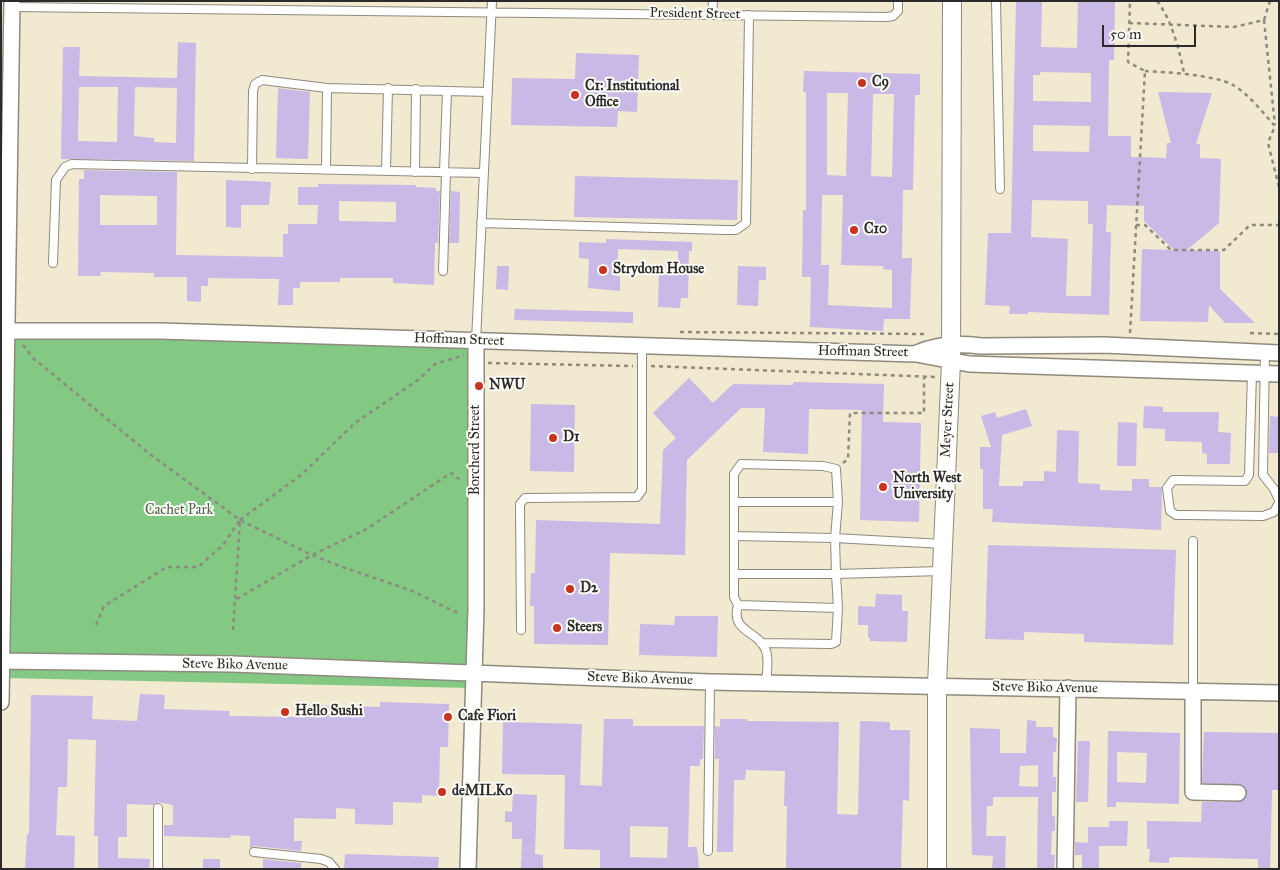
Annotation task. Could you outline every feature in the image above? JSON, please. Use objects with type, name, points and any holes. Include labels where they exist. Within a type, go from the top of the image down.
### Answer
[{"type":"street","name":"Meyer Street","points":[[937,869],[937,685],[951,353],[952,1]]},
{"type":"street","points":[[1,702],[7,331],[6,155],[8,5]]},
{"type":"street","name":"Hoffman Street","points":[[7,331],[160,331],[476,351],[642,346],[916,354],[936,345],[969,364],[1265,374]]},
{"type":"street","name":"Hoffman Street","points":[[951,353],[1104,345],[1272,353]]},
{"type":"street","name":"Borcherd Street","points":[[468,869],[476,608],[476,351]]},
{"type":"street","name":"Steve Biko Avenue","points":[[2,661],[232,664],[710,682],[1279,693]]},
{"type":"street","points":[[1065,869],[1068,688]]},
{"type":"street","points":[[1193,691],[1193,792],[1238,793]]},
{"type":"lane","name":"Borcherd Street","points":[[476,351],[492,1]]},
{"type":"lane","points":[[712,1],[712,15]]},
{"type":"lane","name":"President Street","points":[[8,5],[886,17],[893,16],[898,11],[898,1]]},
{"type":"lane","points":[[996,1],[1000,189]]},
{"type":"lane","points":[[481,223],[725,230],[741,228],[746,223],[748,181],[749,15]]},
{"type":"lane","points":[[252,168],[253,91],[256,84],[262,80],[327,88],[388,88],[488,92]]},
{"type":"lane","points":[[326,170],[327,88]]},
{"type":"lane","points":[[386,171],[388,88]]},
{"type":"lane","points":[[415,172],[416,90]]},
{"type":"lane","points":[[443,271],[447,91]]},
{"type":"lane","points":[[53,262],[56,180],[65,167],[72,164],[484,173]]},
{"type":"lane","points":[[521,630],[520,504],[525,498],[637,497],[642,490],[642,346]]},
{"type":"lane","points":[[1265,374],[1263,475],[1274,489],[1279,501],[1274,512],[1263,516],[1176,515],[1170,511],[1167,500],[1167,488],[1173,480],[1245,481],[1249,475],[1265,374],[1272,353]]},
{"type":"lane","points":[[761,643],[831,644],[836,642],[838,636],[835,538],[838,502],[836,469],[823,466],[741,464],[734,474],[734,597],[738,605],[735,614],[736,621],[761,643],[766,651],[766,683]]},
{"type":"lane","points":[[734,502],[838,502]]},
{"type":"lane","points":[[734,536],[835,538],[943,544]]},
{"type":"lane","points":[[1193,541],[1193,691]]},
{"type":"lane","points":[[734,574],[942,571]]},
{"type":"lane","points":[[738,605],[838,608]]},
{"type":"lane","points":[[708,851],[710,682]]},
{"type":"lane","points":[[158,808],[158,869]]},
{"type":"lane","points":[[254,852],[321,860],[329,862],[335,869]]},
{"type":"path","points":[[1130,1],[1128,62],[1145,71],[1184,73],[1231,84],[1243,92],[1275,126]]},
{"type":"path","points":[[1158,1],[1164,9],[1170,24],[1184,73]]},
{"type":"path","points":[[1270,1],[1264,20],[1275,126],[1268,143],[1279,187]]},
{"type":"path","points":[[1129,23],[1234,27],[1264,20]]},
{"type":"path","points":[[1130,333],[1145,71]]},
{"type":"path","points":[[1136,225],[1145,225],[1171,250],[1224,250],[1250,224],[1279,225]]},
{"type":"path","points":[[7,331],[33,358],[151,455],[240,520],[312,555],[410,590],[460,614]]},
{"type":"path","points":[[680,332],[936,334]]},
{"type":"path","points":[[1250,333],[1279,334]]},
{"type":"path","points":[[96,625],[104,606],[167,567],[198,567],[223,545],[240,520],[301,476],[355,423],[418,380],[435,364],[476,351],[642,366],[936,376]]},
{"type":"path","points":[[836,469],[848,459],[850,413],[924,413],[924,376]]},
{"type":"path","points":[[235,600],[312,555],[365,530],[451,473],[476,491]]},
{"type":"path","points":[[233,630],[240,520]]},
{"type":"green space","name":"Cachet Park","points":[[10,335],[479,347],[472,688],[3,678]]},
{"type":"building","points":[[1016,1],[1042,1],[1041,47],[1077,48],[1078,1],[1115,1],[1114,60],[1109,60],[1108,136],[1131,136],[1131,157],[1166,158],[1167,143],[1171,143],[1158,92],[1212,93],[1196,144],[1200,144],[1200,158],[1221,159],[1219,223],[1187,250],[1220,251],[1220,289],[1255,323],[1225,323],[1209,305],[1208,322],[1140,321],[1142,249],[1174,250],[1144,221],[1144,206],[1107,205],[1106,232],[1111,232],[1109,315],[1028,312],[1028,314],[1009,314],[1010,306],[985,305],[988,233],[1011,233]],"holes":[[[1040,72],[1091,73],[1091,102],[1033,101],[1033,75],[1040,75]],[[1033,125],[1090,126],[1089,152],[1033,151]],[[1032,200],[1088,201],[1088,224],[1093,224],[1091,296],[1066,296],[1068,239],[1031,237]]]},
{"type":"building","points":[[178,42],[196,43],[194,161],[61,159],[63,47],[80,47],[79,76],[177,78]],"holes":[[[79,87],[118,87],[117,142],[78,141]],[[135,87],[177,88],[176,143],[154,142],[154,138],[134,136]]]},
{"type":"building","name":"C1: Institutional Office","points":[[576,53],[639,55],[637,112],[618,111],[617,127],[511,125],[512,78],[575,79]]},
{"type":"building","points":[[804,71],[920,74],[920,95],[915,95],[913,190],[903,190],[902,258],[912,258],[910,319],[884,319],[883,331],[810,327],[811,277],[802,277],[803,210],[806,210],[806,92],[803,92]],"holes":[[[827,93],[848,93],[846,176],[827,175]],[[873,94],[894,94],[892,177],[871,176]],[[822,195],[843,195],[841,265],[883,266],[883,269],[892,270],[892,308],[828,305],[829,265],[821,265]]]},
{"type":"building","points":[[278,88],[310,92],[308,159],[276,158]]},
{"type":"building","points":[[84,170],[177,172],[176,255],[283,257],[283,234],[288,234],[288,224],[317,224],[318,205],[298,205],[298,187],[318,187],[318,184],[416,185],[416,187],[436,188],[436,191],[440,191],[438,243],[435,243],[434,285],[393,283],[393,278],[340,278],[340,282],[300,282],[300,288],[293,288],[293,305],[278,305],[279,279],[208,278],[208,286],[201,286],[201,302],[187,301],[187,277],[154,277],[154,273],[101,272],[100,276],[78,276],[79,179],[84,179]],"holes":[[[100,195],[157,196],[157,225],[100,225]],[[339,201],[396,202],[396,222],[339,221]]]},
{"type":"building","points":[[575,176],[738,180],[737,220],[574,217]]},
{"type":"building","points":[[226,180],[271,182],[269,205],[241,205],[241,228],[226,227]]},
{"type":"building","points":[[451,191],[460,192],[459,243],[449,243]]},
{"type":"building","points":[[606,239],[692,242],[692,251],[689,251],[688,298],[681,298],[680,308],[658,307],[659,273],[678,273],[678,251],[618,249],[617,276],[620,276],[620,291],[588,288],[589,259],[579,258],[579,242],[606,243]]},
{"type":"building","points":[[497,266],[509,266],[508,290],[496,289]]},
{"type":"building","points":[[738,266],[766,267],[766,280],[759,280],[758,306],[737,305]]},
{"type":"building","points":[[515,309],[633,312],[633,323],[514,320]]},
{"type":"building","points":[[689,378],[713,403],[733,384],[793,385],[793,382],[884,384],[883,422],[921,423],[919,522],[860,520],[862,410],[809,409],[808,454],[763,452],[765,408],[741,408],[687,460],[685,555],[610,553],[608,645],[534,644],[534,606],[530,606],[531,573],[535,573],[536,520],[660,524],[663,450],[676,438],[653,413]]},
{"type":"building","name":"D1","points":[[531,404],[575,405],[574,472],[530,471]]},
{"type":"building","points":[[1144,406],[1163,407],[1163,412],[1219,412],[1218,432],[1231,433],[1230,464],[1207,464],[1207,454],[1202,453],[1202,442],[1165,441],[1165,429],[1143,428]]},
{"type":"building","points":[[1026,409],[1032,426],[1002,435],[999,486],[1023,486],[1023,481],[1044,481],[1044,471],[1056,472],[1057,430],[1079,431],[1078,483],[1100,484],[1100,490],[1132,491],[1132,479],[1149,479],[1149,487],[1162,487],[1161,530],[992,522],[993,509],[983,509],[983,469],[980,469],[980,447],[991,447],[981,416],[995,412],[997,418]]},
{"type":"building","points":[[1270,416],[1279,417],[1279,453],[1269,453]]},
{"type":"building","points":[[1118,422],[1137,423],[1136,466],[1117,466]]},
{"type":"building","points":[[988,545],[1176,550],[1173,645],[1084,642],[1084,634],[1024,632],[1024,640],[985,639]]},
{"type":"building","points":[[876,594],[902,595],[902,611],[908,611],[907,642],[870,641],[870,638],[868,638],[868,625],[858,625],[858,606],[875,607]]},
{"type":"building","points":[[675,616],[718,616],[717,657],[639,655],[640,624],[674,625]]},
{"type":"building","points":[[140,694],[165,695],[164,709],[230,711],[229,716],[306,717],[306,705],[380,707],[380,702],[449,704],[448,747],[440,747],[439,796],[422,795],[422,803],[393,802],[393,825],[355,824],[355,809],[336,808],[336,819],[294,818],[294,841],[302,841],[301,851],[255,846],[250,848],[250,836],[231,835],[230,838],[164,836],[164,825],[173,825],[173,805],[158,802],[154,805],[127,804],[127,837],[118,837],[118,858],[150,859],[149,869],[98,869],[98,836],[94,836],[96,740],[68,739],[67,787],[58,787],[56,835],[75,836],[74,869],[25,869],[27,834],[29,834],[31,695],[93,696],[92,719],[137,721]]},
{"type":"building","points":[[604,719],[633,719],[633,726],[704,726],[703,759],[700,759],[700,766],[690,766],[688,847],[697,847],[699,869],[600,869],[600,850],[564,849],[565,775],[502,774],[503,722],[582,724],[580,785],[602,786]],"holes":[[[630,826],[668,827],[667,858],[630,857]]]},
{"type":"building","points":[[720,719],[839,722],[837,814],[858,815],[860,721],[890,722],[890,730],[910,730],[909,801],[903,800],[901,869],[786,869],[787,806],[784,806],[785,771],[746,770],[745,780],[734,780],[733,852],[717,852],[719,759],[715,759],[715,726],[720,727]]},
{"type":"building","points":[[1027,720],[1036,721],[1036,727],[1053,727],[1053,737],[1057,738],[1056,752],[1053,752],[1053,777],[1056,777],[1056,792],[1052,792],[1052,816],[1055,816],[1055,831],[1052,831],[1051,855],[1055,855],[1054,869],[1037,869],[1038,797],[993,797],[993,806],[987,806],[986,836],[1006,836],[1005,869],[992,869],[993,856],[972,855],[970,728],[1000,729],[1000,753],[1026,753]],"holes":[[[1038,765],[1038,787],[1019,786],[1020,766]]]},
{"type":"building","points":[[1108,731],[1180,733],[1179,804],[1116,802],[1116,807],[1107,807]],"holes":[[[1117,752],[1147,753],[1146,783],[1117,782]]]},
{"type":"building","points":[[1204,732],[1279,733],[1279,790],[1272,790],[1270,869],[1258,869],[1258,859],[1174,857],[1169,858],[1169,863],[1149,862],[1150,849],[1147,849],[1147,821],[1201,822],[1202,802],[1238,802],[1246,797],[1246,789],[1242,785],[1202,783]]},
{"type":"building","points":[[1078,741],[1090,741],[1088,802],[1076,802]]},
{"type":"building","points":[[513,794],[537,795],[535,854],[543,855],[543,869],[521,869],[522,839],[512,839],[512,822],[505,822],[505,811],[512,812]]},
{"type":"building","points":[[1109,821],[1128,821],[1127,846],[1099,846],[1099,869],[1082,869],[1082,855],[1075,855],[1075,842],[1088,843],[1088,827],[1109,827]]},
{"type":"building","points":[[345,854],[439,857],[438,869],[344,869]]},
{"type":"building","points":[[203,859],[220,859],[220,869],[203,869]]},
{"type":"building","points":[[263,859],[301,863],[301,869],[263,869]]},
{"type":"place","name":"C9","points":[[862,83]]},
{"type":"place","name":"C1: Institutional Office","points":[[575,95]]},
{"type":"place","name":"C10","points":[[854,230]]},
{"type":"place","name":"Strydom House","points":[[603,270]]},
{"type":"place","name":"NWU","points":[[479,386]]},
{"type":"place","name":"D1","points":[[553,438]]},
{"type":"place","name":"North West University","points":[[883,487]]},
{"type":"place","name":"D2","points":[[570,589]]},
{"type":"place","name":"Steers","points":[[557,628]]},
{"type":"place","name":"Hello Sushi","points":[[285,712]]},
{"type":"place","name":"Cafe Fiori","points":[[448,717]]},
{"type":"place","name":"deMILKo","points":[[442,792]]}]
